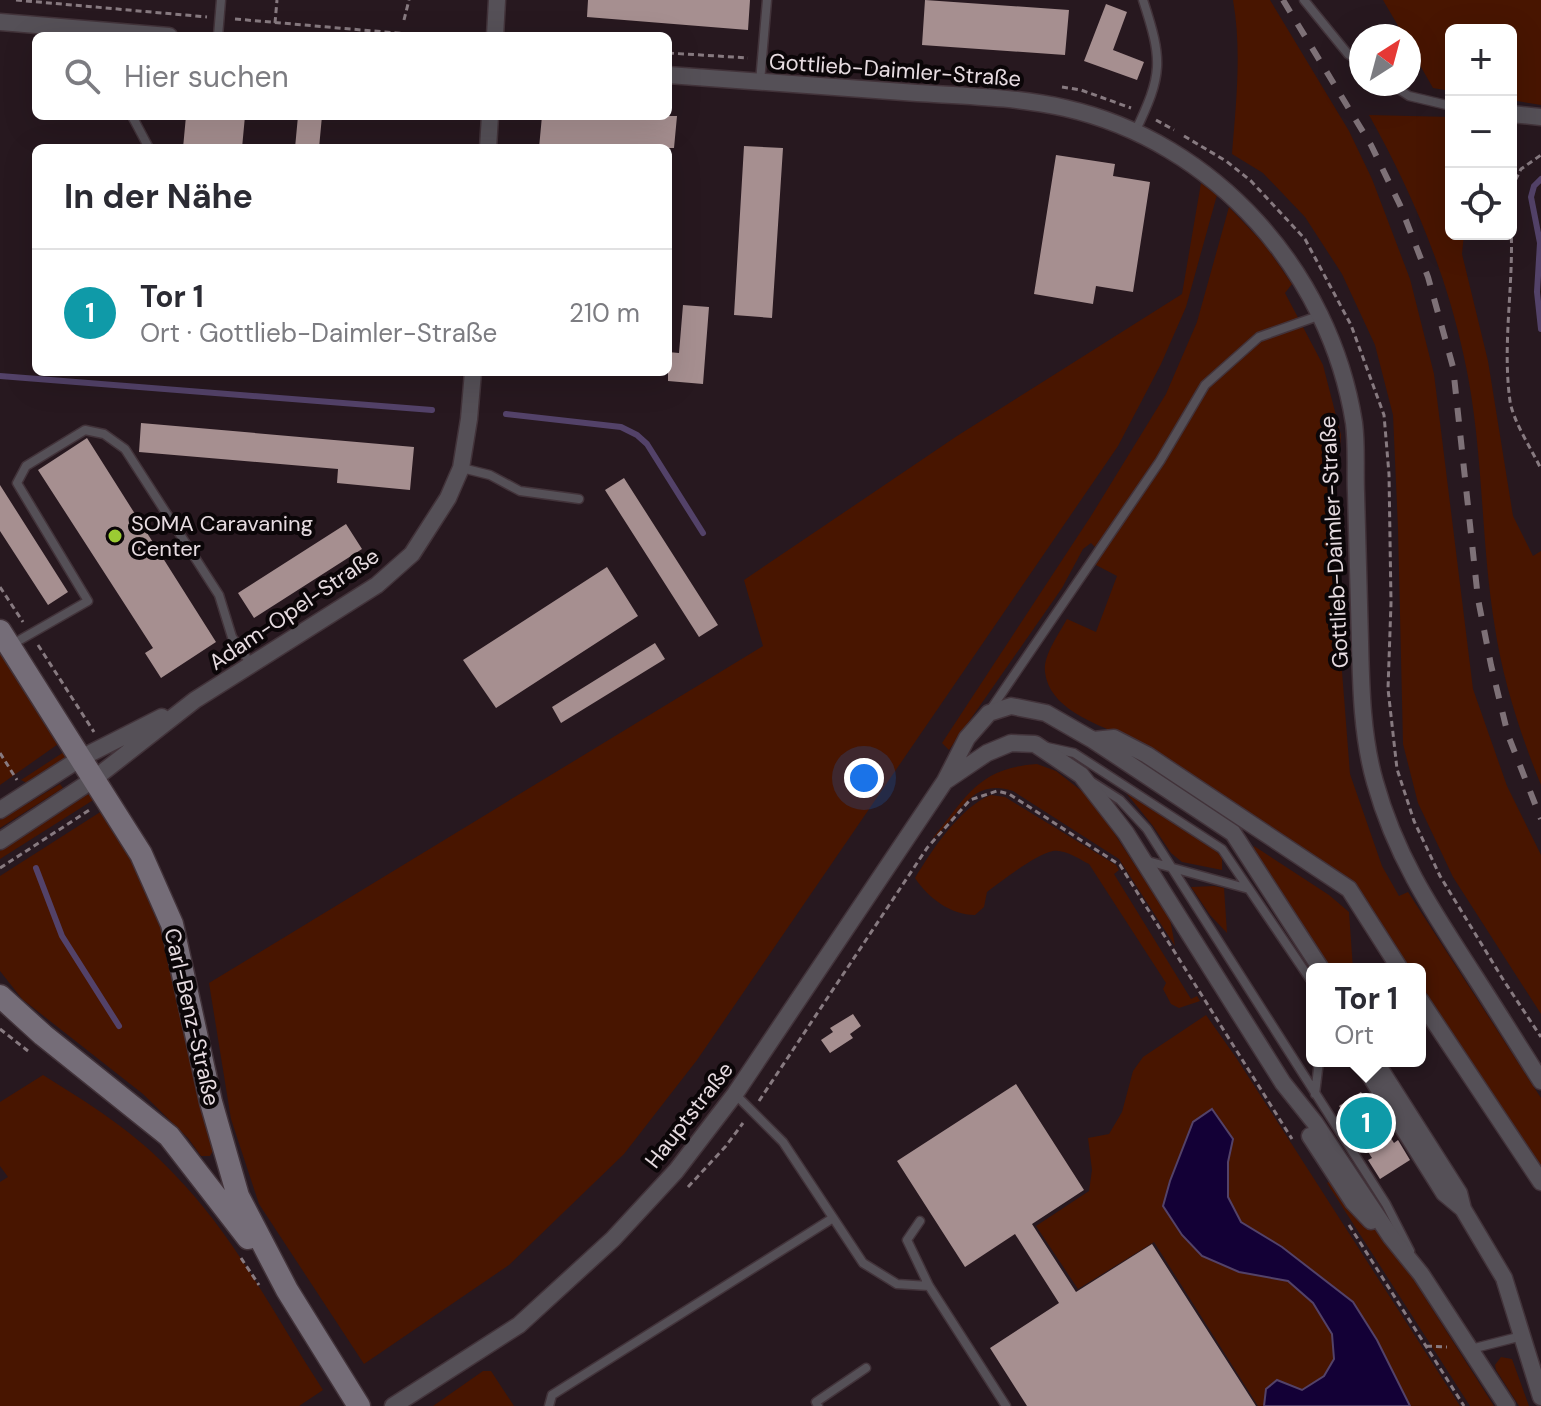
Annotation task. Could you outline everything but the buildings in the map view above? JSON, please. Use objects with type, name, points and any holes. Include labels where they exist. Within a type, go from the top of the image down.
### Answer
[{"type":"street","points":[[495,32],[497,0]]},
{"type":"street","points":[[2,23],[106,32]]},
{"type":"street","name":"Gottlieb-Daimler-Straße","points":[[672,75],[1000,99],[1066,108],[1135,132],[1187,161],[1233,198],[1265,230],[1296,270],[1321,315],[1341,370],[1354,425],[1361,673],[1373,778],[1392,833],[1420,892],[1541,1081]]},
{"type":"street","points":[[1517,115],[1541,117]]},
{"type":"street","points":[[488,144],[490,120]]},
{"type":"street","name":"Adam-Opel-Straße","points":[[0,810],[81,758],[195,700],[252,665],[377,585],[412,554],[448,498],[461,468],[473,376]]},
{"type":"street","name":"Carl-Benz-Straße","points":[[5,639],[141,854],[172,924],[211,1102],[238,1196],[287,1290],[359,1406]]},
{"type":"street","name":"Adam-Opel-Straße","points":[[0,841],[94,779],[195,700]]},
{"type":"street","points":[[989,713],[1011,706],[1046,713],[1093,740],[1233,833],[1317,963]]},
{"type":"street","name":"Hauptstraße","points":[[393,1406],[519,1325],[613,1239],[676,1171],[735,1094],[945,781],[967,738],[989,713]]},
{"type":"street","points":[[1093,740],[1114,738],[1147,755],[1349,889],[1396,963]]},
{"type":"street","points":[[945,781],[987,753],[1011,743],[1035,744],[1081,775],[1126,833],[1283,1083],[1306,1129],[1353,1202],[1391,1237],[1421,1274],[1507,1406]]},
{"type":"street","points":[[1233,833],[1264,833]]},
{"type":"street","name":"Carl-Benz-Straße","points":[[0,996],[43,1035],[169,1136],[287,1290]]},
{"type":"street","points":[[1426,1009],[1541,1182]]},
{"type":"street","points":[[1365,1067],[1444,1193],[1463,1209]]},
{"type":"street","points":[[1379,1067],[1459,1193],[1463,1209],[1504,1278],[1540,1394]]},
{"type":"street","points":[[1540,1394],[1541,1371]]},
{"type":"lane","points":[[218,32],[221,0]]},
{"type":"lane","points":[[760,82],[767,0]]},
{"type":"lane","points":[[1135,132],[1158,73],[1157,43],[1143,0]]},
{"type":"lane","points":[[1304,0],[1349,55]]},
{"type":"lane","points":[[1409,96],[1445,105]]},
{"type":"lane","points":[[134,120],[147,144]]},
{"type":"lane","points":[[989,713],[1160,461],[1205,385],[1259,337],[1321,315]]},
{"type":"lane","points":[[5,639],[88,601],[17,483],[26,466],[85,430],[104,434],[125,449],[219,595],[232,637],[252,665]]},
{"type":"lane","points":[[461,468],[490,475],[520,491],[579,499]]},
{"type":"lane","points":[[1035,744],[1074,753],[1222,849],[1306,973]]},
{"type":"lane","points":[[1081,775],[1120,800],[1147,829],[1386,1204],[1421,1274]]},
{"type":"lane","points":[[1143,860],[1249,889]]},
{"type":"lane","points":[[1315,1094],[1318,1067]]},
{"type":"lane","points":[[735,1094],[783,1142],[863,1263],[897,1284],[929,1286]]},
{"type":"lane","points":[[549,1406],[552,1395],[833,1218]]},
{"type":"lane","points":[[920,1221],[907,1240],[929,1286],[1006,1406]]},
{"type":"lane","points":[[1471,1349],[1522,1336]]},
{"type":"lane","points":[[818,1406],[816,1402],[866,1368]]},
{"type":"path","points":[[275,23],[277,0]]},
{"type":"path","points":[[404,20],[409,0]]},
{"type":"path","name":"Gottlieb-Daimler-Straße","points":[[672,53],[962,73],[1007,79]]},
{"type":"path","name":"Gottlieb-Daimler-Straße","points":[[1051,86],[1081,90],[1144,113],[1226,161],[1251,181],[1305,239],[1351,325],[1384,415],[1389,474],[1391,603],[1388,689],[1397,769],[1414,821],[1440,876],[1541,1037]]},
{"type":"path","points":[[1517,177],[1521,169],[1541,155]]},
{"type":"path","points":[[1512,240],[1513,269],[1506,317],[1511,404],[1541,469]]},
{"type":"path","points":[[0,753],[25,794]]},
{"type":"path","points":[[688,1187],[726,1146],[781,1071],[927,848],[970,800],[997,791],[1009,794],[1120,865],[1206,1006],[1299,1149]]},
{"type":"path","points":[[0,1029],[29,1052]]},
{"type":"path","points":[[1345,1220],[1464,1406]]},
{"type":"path","points":[[238,1252],[260,1286]]},
{"type":"shaded area","points":[[1233,0],[1270,0],[1349,131],[1372,179],[1410,279],[1434,374],[1473,689],[1507,786],[1541,855],[1541,1014],[1453,877],[1418,803],[1403,744],[1393,415],[1375,345],[1342,274],[1305,217],[1263,173],[1232,154],[1238,58]]},
{"type":"shaded area","points":[[1383,0],[1541,0],[1541,105],[1517,101],[1517,24],[1445,24],[1445,90],[1433,88],[1421,67],[1421,24],[1397,24]]},
{"type":"shaded area","points":[[1369,115],[1445,117],[1445,240],[1463,240],[1462,254],[1488,361],[1513,516],[1533,556],[1541,551],[1541,785],[1526,747],[1498,648],[1490,594],[1479,458],[1464,357],[1437,263],[1399,172]]},
{"type":"shaded area","points":[[1201,183],[1217,195],[1186,307],[1161,364],[1118,446],[697,1060],[624,1154],[509,1265],[364,1364],[259,1204],[231,1119],[209,983],[763,646],[744,580],[957,436],[1182,294]]},
{"type":"shaded area","points":[[1229,207],[1266,246],[1292,284],[1285,293],[1323,365],[1341,435],[1332,543],[1350,774],[1382,866],[1399,896],[1408,892],[1541,1098],[1541,1171],[1426,992],[1426,963],[1407,963],[1357,889],[1121,735],[1074,712],[1055,695],[1048,685],[1045,672],[1052,645],[1067,619],[1096,632],[1117,576],[1094,564],[1098,550],[1091,543],[1083,549],[1062,588],[949,750],[942,743],[1091,516],[1166,394],[1197,322]]},
{"type":"shaded area","points":[[0,646],[61,742],[0,785]]},
{"type":"shaded area","points":[[67,750],[66,758],[27,783],[21,780]]},
{"type":"shaded area","points":[[1037,764],[1056,771],[1092,799],[1170,919],[1175,946],[1119,859],[1013,791],[998,788],[975,794],[932,839],[965,797],[987,778],[1001,771]]},
{"type":"shaded area","points":[[60,784],[63,788],[0,828],[0,820]]},
{"type":"shaded area","points":[[1123,789],[1214,848],[1222,858],[1222,870],[1182,862],[1171,853]]},
{"type":"shaded area","points":[[90,793],[98,797],[0,859],[0,851]]},
{"type":"shaded area","points":[[991,795],[1005,797],[1116,865],[1119,870],[1114,874],[1191,999],[1197,996],[1200,1001],[1179,1008],[1171,1004],[1163,989],[1166,983],[1089,864],[1067,853],[1046,853],[1019,868],[987,892],[984,907],[975,915],[949,909],[926,892],[915,878],[930,855],[968,809]]},
{"type":"shaded area","points":[[105,809],[164,920],[214,1149],[210,1156],[201,1156],[188,1138],[143,1094],[22,999],[0,971],[0,876]]},
{"type":"shaded area","points":[[1254,846],[1329,895],[1349,912],[1353,963],[1325,963],[1253,850]]},
{"type":"shaded area","points":[[1191,887],[1224,888],[1227,933]]},
{"type":"shaded area","points":[[1206,1015],[1460,1406],[1410,1406],[1377,1340],[1282,1247],[1241,1222],[1228,1197],[1228,1162],[1233,1139],[1212,1109],[1239,1272],[1288,1281],[1313,1303],[1332,1334],[1334,1359],[1324,1376],[1302,1390],[1266,1389],[1264,1406],[1258,1406],[1154,1242],[1078,1289],[1036,1226],[1089,1191],[1092,1170],[1088,1138],[1109,1134],[1122,1112],[1133,1071],[1143,1057]]},
{"type":"shaded area","points":[[43,1075],[128,1132],[196,1198],[254,1278],[323,1390],[299,1406],[0,1406],[0,1182],[8,1177],[0,1166],[0,1102]]},
{"type":"shaded area","points":[[1212,1109],[1233,1139],[1228,1162],[1228,1197],[1241,1222],[1282,1247],[1353,1302],[1377,1340],[1410,1406],[1264,1406],[1266,1389],[1277,1380],[1302,1390],[1324,1376],[1334,1359],[1332,1334],[1313,1303],[1288,1281],[1239,1272],[1202,1256],[1182,1235],[1163,1206],[1193,1122]]},
{"type":"shaded area","points":[[1335,1179],[1360,1213],[1394,1249],[1494,1406],[1470,1406],[1327,1183]]},
{"type":"shaded area","points":[[1501,1357],[1512,1359],[1529,1406],[1519,1406],[1496,1370],[1495,1365]]},
{"type":"shaded area","points":[[483,1371],[491,1371],[514,1406],[433,1406]]},
{"type":"waterway","points":[[1541,179],[1534,186],[1531,197],[1540,243],[1537,292],[1541,329]]},
{"type":"waterway","points":[[0,376],[432,410]]},
{"type":"waterway","points":[[506,414],[621,427],[637,435],[647,444],[703,533]]},
{"type":"waterway","points":[[36,868],[62,936],[119,1026]]},
{"type":"railway","points":[[1283,0],[1371,145],[1400,205],[1428,277],[1453,367],[1478,599],[1491,665],[1508,735],[1541,819]]},
{"type":"place","name":"SOMA Caravaning Center","points":[[115,536]]},
{"type":"place","name":"Tor 1","points":[[1366,1123]]}]
